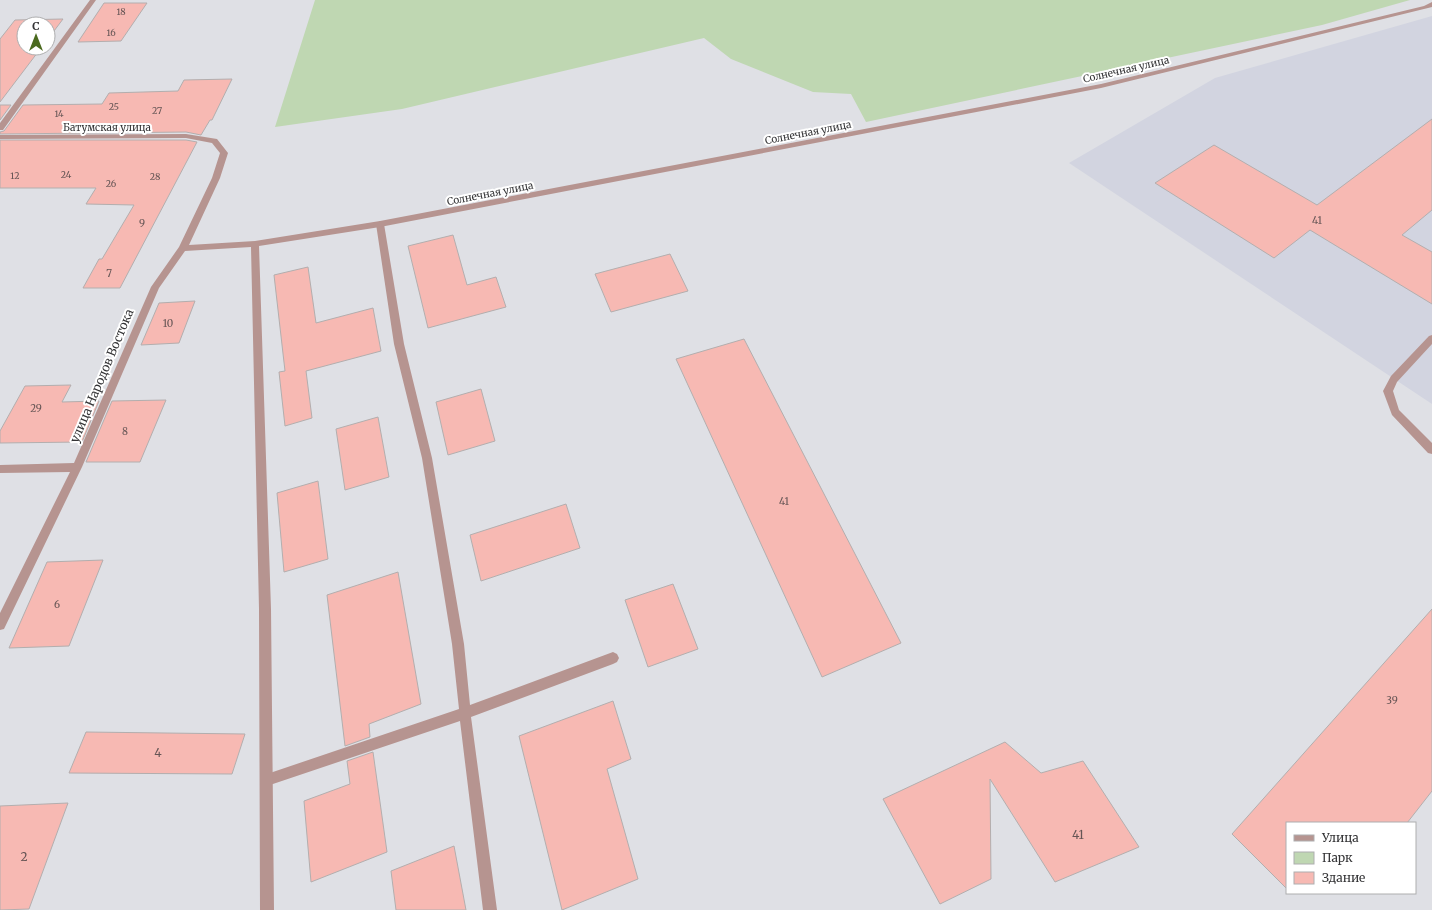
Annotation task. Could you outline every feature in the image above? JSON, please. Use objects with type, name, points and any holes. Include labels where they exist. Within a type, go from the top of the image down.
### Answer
[{"type":"street","points":[[0,128],[93,0]]},
{"type":"street","name":"Солнечная улица","points":[[183,248],[255,244],[380,224],[1101,86],[1426,7],[1432,4]]},
{"type":"street","name":"Батумская улица","points":[[0,137],[186,136],[214,142]]},
{"type":"street","name":"улица Народов Востока","points":[[0,625],[77,467],[155,287],[183,248],[216,178],[224,153],[214,142]]},
{"type":"street","points":[[380,224],[399,344],[427,458],[458,644],[465,714],[490,910]]},
{"type":"street","points":[[255,244],[265,609],[267,910]]},
{"type":"street","points":[[1432,338],[1394,379],[1388,391],[1395,412],[1432,450]]},
{"type":"street","points":[[0,469],[77,467]]},
{"type":"street","points":[[267,780],[465,714],[613,658]]},
{"type":"shaded area","points":[[1432,16],[1432,404],[1069,163],[1215,78]]},
{"type":"green space","points":[[315,0],[1410,0],[1322,25],[866,122],[851,94],[813,92],[731,59],[704,38],[402,109],[275,127]]},
{"type":"building","points":[[104,3],[147,3],[121,41],[78,42]]},
{"type":"building","points":[[56,19],[63,19],[56,28]]},
{"type":"building","points":[[15,20],[16,56],[35,56],[0,102],[0,39]]},
{"type":"building","points":[[232,79],[212,120],[210,120],[201,135],[186,132],[0,134],[0,132],[4,131],[23,105],[102,104],[109,93],[178,91],[184,80]]},
{"type":"building","points":[[0,105],[11,105],[0,120]]},
{"type":"building","points":[[1432,119],[1432,210],[1402,235],[1432,252],[1432,304],[1310,230],[1274,258],[1155,183],[1214,145],[1317,205]]},
{"type":"building","points":[[0,140],[186,140],[197,142],[120,288],[83,288],[99,259],[102,259],[134,205],[86,204],[96,188],[0,188]]},
{"type":"building","points":[[453,235],[467,285],[496,277],[506,307],[428,328],[408,246]]},
{"type":"building","points":[[670,254],[688,291],[611,312],[595,274]]},
{"type":"building","points":[[308,267],[316,323],[373,308],[381,351],[306,371],[312,418],[285,426],[279,372],[285,371],[274,275]]},
{"type":"building","points":[[195,301],[179,343],[141,345],[159,303]]},
{"type":"building","points":[[744,339],[901,643],[822,677],[676,359]]},
{"type":"building","points":[[71,385],[62,402],[99,401],[82,442],[0,443],[0,431],[25,386]]},
{"type":"building","points":[[481,389],[495,441],[448,455],[436,402]]},
{"type":"building","points":[[166,400],[140,462],[86,462],[112,401]]},
{"type":"building","points":[[378,417],[389,477],[345,490],[336,429]]},
{"type":"building","points":[[318,481],[328,559],[284,572],[277,493]]},
{"type":"building","points":[[566,504],[580,548],[481,581],[470,535]]},
{"type":"building","points":[[103,560],[69,646],[9,648],[47,562]]},
{"type":"building","points":[[398,572],[421,704],[369,724],[370,737],[345,746],[327,595]]},
{"type":"building","points":[[673,584],[698,649],[648,667],[625,600]]},
{"type":"building","points":[[1432,609],[1432,791],[1408,822],[1286,822],[1286,888],[1232,834]]},
{"type":"building","points":[[613,701],[631,759],[607,769],[638,879],[562,910],[519,736]]},
{"type":"building","points":[[86,732],[245,734],[232,774],[69,773]]},
{"type":"building","points":[[1005,742],[1041,773],[1083,761],[1139,847],[1055,882],[990,779],[991,879],[940,904],[883,799]]},
{"type":"building","points":[[373,752],[387,852],[311,882],[304,801],[350,784],[347,761]]},
{"type":"building","points":[[68,803],[29,909],[0,910],[0,806]]},
{"type":"building","points":[[454,846],[466,910],[396,910],[391,871]]}]
